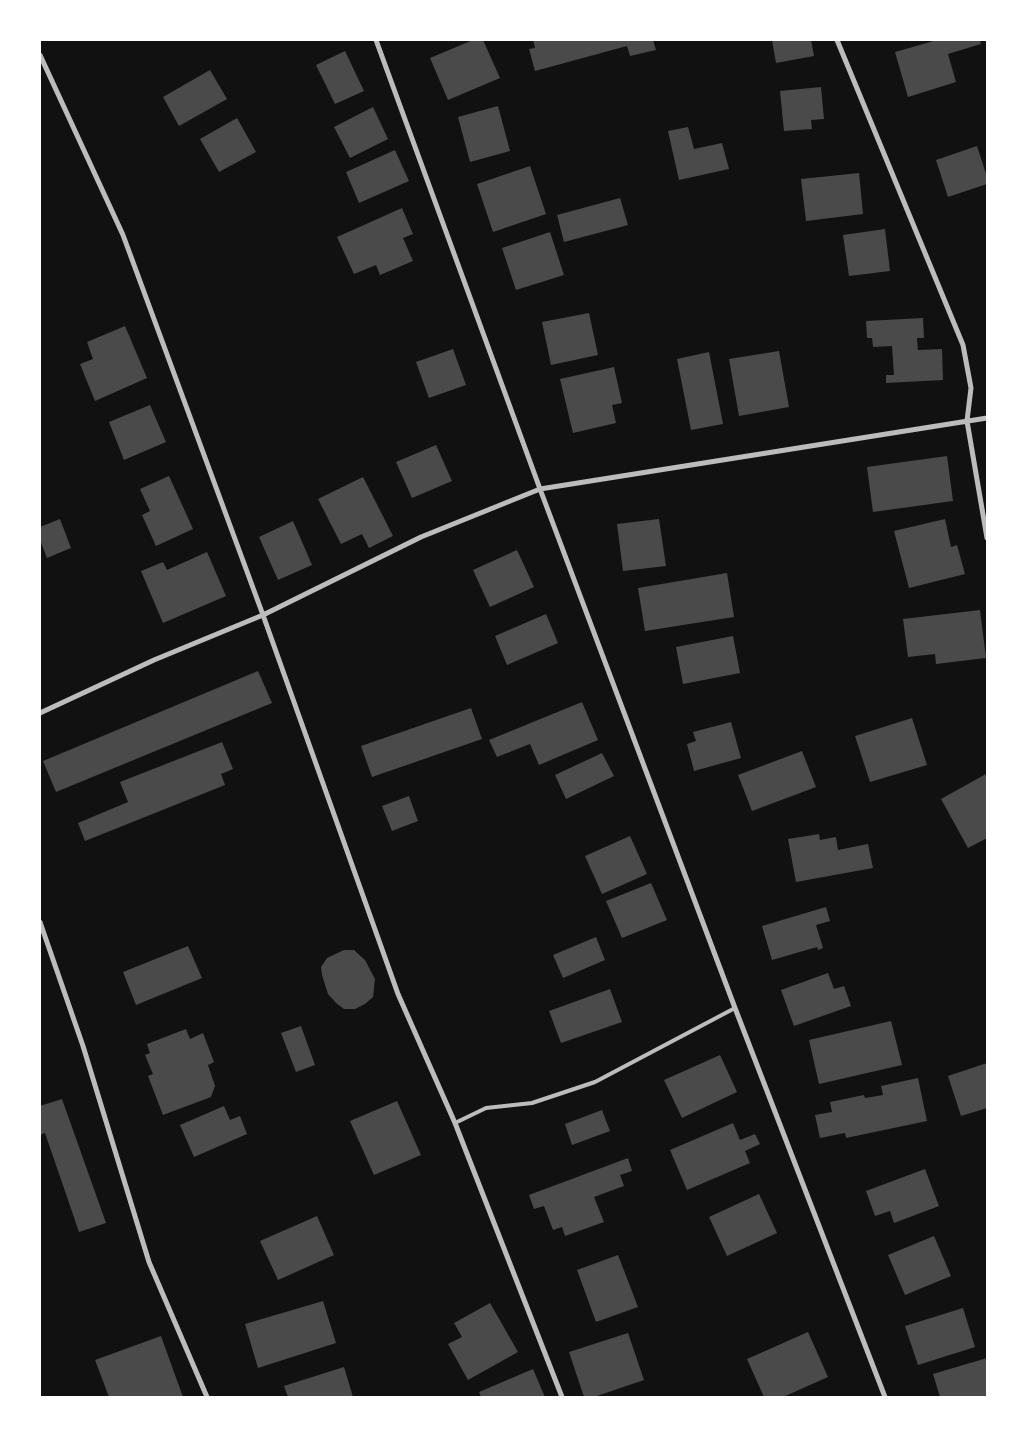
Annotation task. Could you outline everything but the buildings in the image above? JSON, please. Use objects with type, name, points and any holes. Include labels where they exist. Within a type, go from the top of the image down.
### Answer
[{"type":"street","points":[[376,40],[540,489],[735,1008],[885,1397]]},
{"type":"street","points":[[837,40],[963,345],[970,388],[967,421],[987,538]]},
{"type":"street","points":[[40,56],[123,235],[263,616],[398,994],[455,1123],[562,1397]]},
{"type":"street","points":[[40,713],[154,660],[263,616],[421,537],[540,489],[987,418]]},
{"type":"street","points":[[40,922],[83,1046],[149,1262],[206,1397]]},
{"type":"lane","points":[[455,1123],[486,1108],[532,1103],[595,1082],[735,1008]]}]
